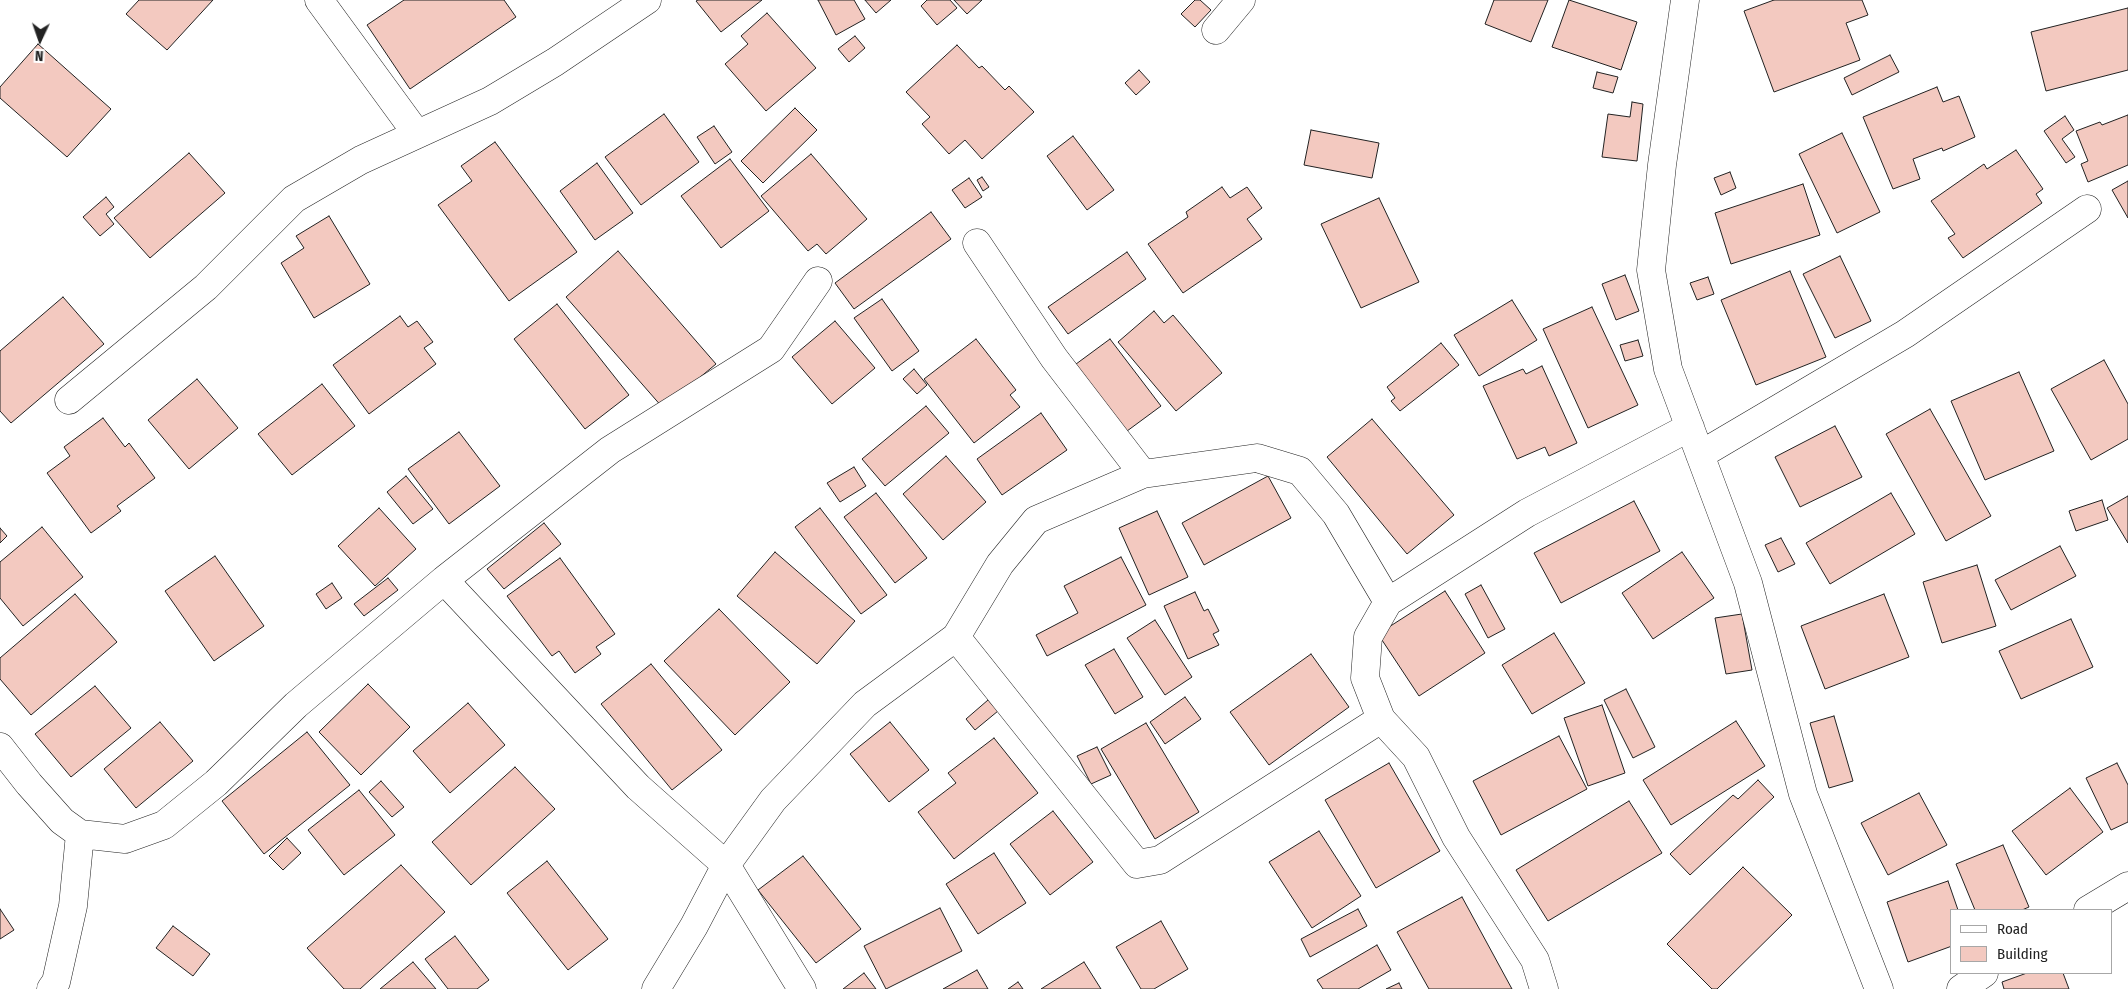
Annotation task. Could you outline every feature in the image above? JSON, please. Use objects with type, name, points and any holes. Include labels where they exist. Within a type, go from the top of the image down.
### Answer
[{"type":"street","points":[[319,0],[417,134]]},
{"type":"street","points":[[68,400],[206,286],[294,199],[361,160],[490,101],[563,57],[647,0]]},
{"type":"street","points":[[1216,30],[1241,0]]},
{"type":"street","points":[[1686,0],[1662,165],[1651,270],[1668,369],[1748,584],[1803,794],[1879,989]]},
{"type":"street","points":[[1700,455],[1904,334],[2087,210]]},
{"type":"street","points":[[977,243],[1054,358],[1143,474]]},
{"type":"street","points":[[0,747],[29,784],[62,821],[80,834],[125,839],[164,825],[216,783],[296,705],[444,580],[610,450],[772,349],[818,281]]},
{"type":"street","points":[[1544,989],[1535,960],[1456,837],[1416,757],[1381,719],[1365,678],[1368,637],[1388,602],[1527,513],[1690,427]]},
{"type":"street","points":[[656,989],[694,926],[726,865],[774,800],[865,704],[956,636],[1000,564],[1036,520],[1143,474],[1257,458],[1300,471],[1336,514],[1388,602]]},
{"type":"street","points":[[444,580],[638,787],[726,865],[802,989]]},
{"type":"street","points":[[956,636],[1137,864],[1160,860],[1381,719]]},
{"type":"street","points":[[51,989],[56,982],[73,906],[80,834]]},
{"type":"street","points":[[2090,909],[2128,886]]},
{"type":"street","points":[[1961,989],[1983,974]]},
{"type":"building","points":[[139,0],[213,0],[167,50],[126,14]]},
{"type":"building","points":[[404,0],[504,0],[516,17],[410,89],[367,25]]},
{"type":"building","points":[[762,0],[721,32],[696,1]]},
{"type":"building","points":[[818,0],[854,0],[865,19],[836,35]]},
{"type":"building","points":[[865,0],[891,0],[876,13]]},
{"type":"building","points":[[927,0],[950,0],[957,8],[937,25],[921,6]]},
{"type":"building","points":[[954,0],[982,0],[967,14]]},
{"type":"building","points":[[1195,0],[1200,0],[1211,10],[1195,27],[1181,14]]},
{"type":"building","points":[[1494,0],[1548,0],[1531,42],[1485,24]]},
{"type":"building","points":[[1569,0],[1637,22],[1621,70],[1552,47]]},
{"type":"building","points":[[1774,0],[1862,0],[1868,15],[1846,23],[1860,60],[1774,92],[1744,11]]},
{"type":"building","points":[[2128,8],[2128,70],[2046,91],[2031,32]]},
{"type":"building","points":[[767,13],[816,68],[766,111],[725,64],[748,44],[741,36]]},
{"type":"building","points":[[855,36],[865,48],[849,62],[838,49]]},
{"type":"building","points":[[38,44],[111,109],[67,157],[0,98],[0,87]]},
{"type":"building","points":[[957,45],[979,68],[982,66],[1005,90],[1009,86],[1034,112],[982,159],[965,140],[949,154],[922,124],[930,117],[906,92]]},
{"type":"building","points":[[1890,55],[1899,72],[1852,95],[1844,78]]},
{"type":"building","points":[[1139,70],[1150,82],[1136,95],[1125,83]]},
{"type":"building","points":[[1597,72],[1618,77],[1613,93],[1593,88]]},
{"type":"building","points":[[1937,87],[1943,102],[1959,96],[1975,137],[1943,151],[1942,148],[1913,159],[1920,179],[1893,189],[1863,117]]},
{"type":"building","points":[[1632,102],[1643,104],[1637,161],[1602,157],[1608,114],[1630,117]]},
{"type":"building","points":[[795,108],[817,130],[763,183],[741,161]]},
{"type":"building","points":[[664,114],[699,162],[641,205],[605,157]]},
{"type":"building","points":[[2128,115],[2128,165],[2088,182],[2081,164],[2088,161],[2076,131],[2100,122],[2102,125]]},
{"type":"building","points":[[2065,116],[2074,130],[2062,139],[2075,157],[2066,163],[2044,131]]},
{"type":"building","points":[[714,126],[732,152],[715,164],[697,137]]},
{"type":"building","points":[[1311,130],[1379,143],[1372,178],[1304,165]]},
{"type":"building","points":[[1842,133],[1880,212],[1837,233],[1799,154]]},
{"type":"building","points":[[1073,136],[1114,190],[1087,210],[1047,156]]},
{"type":"building","points":[[495,142],[577,252],[509,301],[438,205],[472,181],[461,166]]},
{"type":"building","points":[[2016,150],[2043,189],[2036,194],[2042,203],[1963,258],[1948,238],[1955,234],[1931,201],[1984,164],[1987,169]]},
{"type":"building","points":[[189,153],[225,193],[150,258],[114,218]]},
{"type":"building","points":[[811,154],[867,219],[826,254],[817,244],[808,251],[761,196]]},
{"type":"building","points":[[730,159],[769,211],[721,248],[681,196]]},
{"type":"building","points":[[597,163],[633,213],[595,240],[560,191]]},
{"type":"building","points":[[1730,172],[1736,188],[1721,195],[1714,178]]},
{"type":"building","points":[[982,177],[989,187],[983,191],[977,180]]},
{"type":"building","points":[[969,178],[982,197],[965,208],[952,190]]},
{"type":"building","points":[[2128,181],[2128,218],[2112,190]]},
{"type":"building","points":[[1803,184],[1820,235],[1731,264],[1715,213]]},
{"type":"building","points":[[1222,187],[1230,198],[1247,187],[1262,208],[1247,219],[1262,239],[1183,293],[1148,244],[1188,217],[1186,212]]},
{"type":"building","points":[[106,197],[114,207],[106,214],[114,224],[100,236],[83,217]]},
{"type":"building","points":[[1379,198],[1419,282],[1361,308],[1321,224]]},
{"type":"building","points":[[931,212],[951,239],[854,309],[835,283]]},
{"type":"building","points":[[329,216],[370,284],[314,318],[281,263],[304,248],[296,236]]},
{"type":"building","points":[[618,251],[716,364],[663,408],[566,297]]},
{"type":"building","points":[[1127,252],[1146,279],[1068,334],[1048,307]]},
{"type":"building","points":[[1840,256],[1871,321],[1835,338],[1803,274]]},
{"type":"building","points":[[1790,271],[1826,357],[1756,385],[1721,300]]},
{"type":"building","points":[[1625,275],[1639,311],[1616,320],[1602,284]]},
{"type":"building","points":[[1708,277],[1714,294],[1697,300],[1690,283]]},
{"type":"building","points":[[63,297],[104,344],[11,423],[0,411],[0,351]]},
{"type":"building","points":[[882,299],[919,351],[892,371],[854,318]]},
{"type":"building","points":[[1512,300],[1537,340],[1479,376],[1454,335]]},
{"type":"building","points":[[557,304],[629,395],[585,429],[514,339]]},
{"type":"building","points":[[1592,307],[1638,405],[1588,428],[1543,329]]},
{"type":"building","points":[[1154,311],[1164,323],[1173,315],[1222,373],[1176,411],[1118,342]]},
{"type":"building","points":[[400,316],[408,327],[417,321],[433,342],[424,348],[436,364],[369,414],[333,365]]},
{"type":"building","points":[[835,321],[875,368],[832,404],[792,357]]},
{"type":"building","points":[[976,339],[1016,390],[1010,395],[1020,407],[974,443],[924,379]]},
{"type":"building","points":[[1110,339],[1161,406],[1123,434],[1072,367]]},
{"type":"building","points":[[1638,340],[1643,356],[1625,361],[1620,345]]},
{"type":"building","points":[[1441,343],[1459,365],[1400,411],[1391,401],[1395,398],[1387,387]]},
{"type":"building","points":[[2104,360],[2128,404],[2128,439],[2091,460],[2051,389]]},
{"type":"building","points":[[1542,366],[1577,443],[1549,456],[1545,447],[1517,459],[1483,386],[1523,369],[1526,374]]},
{"type":"building","points":[[914,369],[927,385],[917,394],[903,379]]},
{"type":"building","points":[[2019,372],[2054,451],[1985,480],[1951,401]]},
{"type":"building","points":[[197,379],[238,428],[189,469],[148,420]]},
{"type":"building","points":[[322,384],[355,426],[292,475],[258,434]]},
{"type":"building","points":[[926,406],[949,433],[885,486],[862,459]]},
{"type":"building","points":[[1930,409],[1991,516],[1946,541],[1886,434]]},
{"type":"building","points":[[1041,413],[1067,450],[1002,495],[977,459]]},
{"type":"building","points":[[103,418],[125,447],[129,443],[155,478],[117,506],[121,511],[91,533],[47,473],[70,456],[64,447]]},
{"type":"building","points":[[1372,419],[1454,515],[1407,554],[1327,457]]},
{"type":"building","points":[[1835,426],[1862,477],[1800,507],[1775,457]]},
{"type":"building","points":[[459,432],[500,486],[449,524],[408,469]]},
{"type":"building","points":[[946,456],[986,502],[943,540],[903,494]]},
{"type":"building","points":[[854,467],[866,486],[840,502],[827,483]]},
{"type":"building","points":[[406,476],[433,509],[413,524],[387,492]]},
{"type":"building","points":[[1268,476],[1291,518],[1204,565],[1182,523]]},
{"type":"building","points":[[876,493],[927,558],[895,583],[844,517]]},
{"type":"building","points":[[1891,493],[1915,534],[1830,584],[1806,543]]},
{"type":"building","points":[[2128,496],[2128,543],[2107,508]]},
{"type":"building","points":[[2102,500],[2108,520],[2076,531],[2069,511]]},
{"type":"building","points":[[1634,501],[1660,551],[1561,603],[1534,553]]},
{"type":"building","points":[[379,508],[416,549],[375,586],[338,546]]},
{"type":"building","points":[[820,508],[887,595],[861,614],[795,527]]},
{"type":"building","points":[[1157,511],[1188,577],[1149,595],[1119,528]]},
{"type":"building","points":[[544,523],[561,544],[504,589],[487,569]]},
{"type":"building","points":[[42,527],[83,577],[23,626],[0,598],[0,562]]},
{"type":"building","points":[[0,528],[7,536],[0,543]]},
{"type":"building","points":[[1781,538],[1795,564],[1778,572],[1765,545]]},
{"type":"building","points":[[2060,546],[2076,576],[2011,610],[1995,580]]},
{"type":"building","points":[[775,552],[855,621],[817,664],[737,596]]},
{"type":"building","points":[[1682,552],[1714,598],[1653,639],[1622,593]]},
{"type":"building","points":[[215,556],[264,626],[214,661],[165,591]]},
{"type":"building","points":[[1121,557],[1146,605],[1047,656],[1036,635],[1078,613],[1064,586]]},
{"type":"building","points":[[560,558],[615,634],[596,647],[601,654],[575,673],[559,651],[552,656],[507,596]]},
{"type":"building","points":[[1977,565],[1996,626],[1942,643],[1923,582]]},
{"type":"building","points":[[388,578],[398,590],[364,616],[354,604]]},
{"type":"building","points":[[332,583],[342,598],[326,609],[316,594]]},
{"type":"building","points":[[1481,585],[1505,629],[1488,638],[1465,594]]},
{"type":"building","points":[[1445,591],[1485,653],[1419,696],[1378,634]]},
{"type":"building","points":[[1195,592],[1204,611],[1208,609],[1219,631],[1213,634],[1219,645],[1188,659],[1164,606]]},
{"type":"building","points":[[75,594],[117,642],[31,715],[0,679],[0,658]]},
{"type":"building","points":[[1884,594],[1909,657],[1825,689],[1801,626]]},
{"type":"building","points":[[719,609],[790,682],[735,735],[664,661]]},
{"type":"building","points":[[1742,614],[1752,670],[1726,674],[1715,618]]},
{"type":"building","points":[[2071,619],[2093,667],[2021,699],[1999,651]]},
{"type":"building","points":[[1155,620],[1192,677],[1165,695],[1127,638]]},
{"type":"building","points":[[1554,633],[1585,683],[1532,714],[1502,665]]},
{"type":"building","points":[[1114,649],[1143,697],[1115,714],[1085,665]]},
{"type":"building","points":[[1311,654],[1349,707],[1269,765],[1230,712]]},
{"type":"building","points":[[651,664],[722,750],[672,790],[601,704]]},
{"type":"building","points":[[368,684],[410,727],[361,775],[319,732]]},
{"type":"building","points":[[95,686],[131,728],[71,777],[35,734]]},
{"type":"building","points":[[1626,689],[1655,747],[1633,758],[1604,700]]},
{"type":"building","points":[[1185,697],[1201,719],[1165,744],[1150,722]]},
{"type":"building","points":[[988,700],[998,711],[975,730],[966,719]]},
{"type":"building","points":[[468,703],[505,745],[450,793],[413,751]]},
{"type":"building","points":[[1602,705],[1625,773],[1588,786],[1564,718]]},
{"type":"building","points":[[1834,716],[1853,781],[1829,788],[1810,723]]},
{"type":"building","points":[[1736,721],[1765,766],[1671,825],[1643,780]]},
{"type":"building","points":[[160,722],[193,761],[136,808],[104,769]]},
{"type":"building","points":[[890,722],[929,770],[889,802],[850,754]]},
{"type":"building","points":[[1146,723],[1199,812],[1155,839],[1101,749]]},
{"type":"building","points":[[307,732],[350,785],[264,854],[222,801]]},
{"type":"building","points":[[1559,736],[1587,789],[1501,835],[1473,781]]},
{"type":"building","points":[[994,738],[1038,793],[954,859],[918,812],[956,783],[948,773]]},
{"type":"building","points":[[1097,747],[1111,775],[1091,784],[1077,756]]},
{"type":"building","points":[[1389,763],[1440,851],[1376,888],[1325,800]]},
{"type":"building","points":[[2117,763],[2128,785],[2128,822],[2111,830],[2086,778]]},
{"type":"building","points":[[515,767],[555,809],[471,885],[432,842]]},
{"type":"building","points":[[1758,780],[1774,797],[1690,875],[1670,854],[1733,795],[1738,799]]},
{"type":"building","points":[[381,781],[404,807],[392,817],[369,792]]},
{"type":"building","points":[[2070,788],[2103,832],[2046,875],[2012,831]]},
{"type":"building","points":[[359,790],[395,835],[344,875],[308,830]]},
{"type":"building","points":[[1919,793],[1947,845],[1888,875],[1861,823]]},
{"type":"building","points":[[1629,801],[1662,853],[1548,921],[1516,870]]},
{"type":"building","points":[[1053,811],[1093,862],[1050,895],[1010,844]]},
{"type":"building","points":[[1319,831],[1361,896],[1312,928],[1269,862]]},
{"type":"building","points":[[287,838],[301,853],[283,870],[269,856]]},
{"type":"building","points":[[2003,845],[2029,907],[2024,909],[1975,909],[1956,864]]},
{"type":"building","points":[[994,853],[1026,903],[978,934],[946,884]]},
{"type":"building","points":[[803,856],[861,929],[816,963],[758,890]]},
{"type":"building","points":[[547,861],[608,939],[568,970],[507,893]]},
{"type":"building","points":[[401,865],[445,912],[360,989],[344,989],[307,948]]},
{"type":"building","points":[[1743,867],[1792,915],[1717,989],[1712,989],[1667,944]]},
{"type":"building","points":[[1948,881],[1958,909],[1950,909],[1950,947],[1908,962],[1887,902]]},
{"type":"building","points":[[1462,897],[1512,989],[1429,989],[1397,932]]},
{"type":"building","points":[[940,908],[962,951],[886,989],[864,946]]},
{"type":"building","points":[[0,909],[14,930],[0,939]]},
{"type":"building","points":[[1358,909],[1367,926],[1310,957],[1301,939]]},
{"type":"building","points":[[1161,921],[1188,969],[1154,989],[1141,989],[1116,947]]},
{"type":"building","points":[[173,926],[210,954],[193,976],[156,948]]},
{"type":"building","points":[[455,936],[489,980],[477,989],[448,989],[425,959]]},
{"type":"building","points":[[1377,945],[1391,970],[1358,989],[1323,989],[1317,980]]},
{"type":"building","points":[[413,962],[436,989],[380,989]]},
{"type":"building","points":[[1084,962],[1101,989],[1041,989]]},
{"type":"building","points":[[977,970],[988,989],[943,989]]},
{"type":"building","points":[[864,973],[876,989],[843,989]]},
{"type":"building","points":[[2024,974],[2063,974],[2069,989],[2004,989],[2002,982]]},
{"type":"building","points":[[1018,982],[1023,989],[1008,989]]},
{"type":"building","points":[[1399,983],[1402,989],[1386,989]]}]
